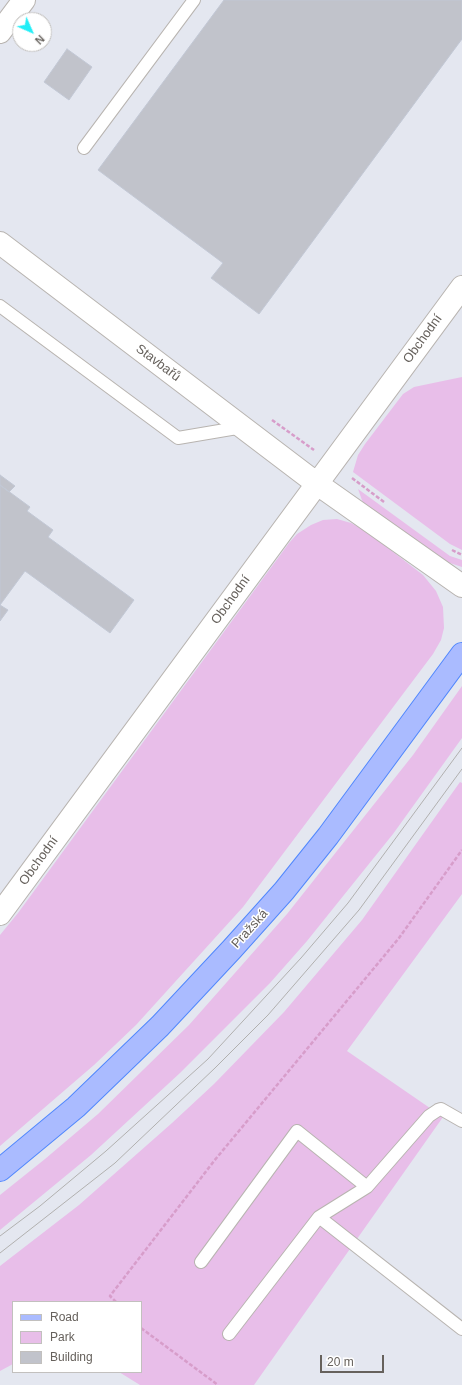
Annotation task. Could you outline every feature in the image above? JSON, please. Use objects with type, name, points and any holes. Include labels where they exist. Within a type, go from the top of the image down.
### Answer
[{"type":"main road","name":"Pražská","points":[[0,1170],[81,1102],[160,1026],[284,891],[328,836],[462,654]]},
{"type":"street","points":[[0,32],[24,0]]},
{"type":"street","name":"Stavbařů","points":[[0,243],[316,483],[462,586]]},
{"type":"street","name":"Obchodní","points":[[0,914],[316,483],[462,287]]},
{"type":"lane","points":[[84,148],[194,0]]},
{"type":"lane","points":[[0,306],[178,438],[243,428]]},
{"type":"lane","points":[[229,1334],[319,1217],[367,1187],[429,1116],[441,1109],[462,1121]]},
{"type":"lane","points":[[201,1262],[297,1131],[367,1187]]},
{"type":"lane","points":[[319,1217],[462,1329]]},
{"type":"path","points":[[115,1301],[110,1296],[214,1161],[399,938],[462,850]]},
{"type":"path","points":[[142,1329],[218,1385]]},
{"type":"green space","points":[[462,377],[462,550],[450,544],[353,472],[358,455],[365,444],[403,394],[414,387]]},
{"type":"green space","points":[[358,489],[450,556],[462,560],[462,567],[444,561],[363,503]]},
{"type":"green space","points":[[337,519],[351,523],[366,531],[423,575],[436,591],[443,607],[444,628],[441,640],[433,654],[243,907],[136,1025],[94,1065],[0,1146],[0,935],[18,913],[289,543],[297,534],[311,525],[323,520]]},
{"type":"green space","points":[[462,686],[462,738],[393,834],[307,941],[270,983],[180,1073],[91,1155],[0,1230],[0,1195],[98,1114],[189,1025],[287,914],[413,755]]},
{"type":"green space","points":[[460,782],[462,783],[462,894],[347,1051],[443,1117],[254,1385],[140,1385],[121,1373],[142,1373],[142,1301],[12,1301],[12,1365],[0,1371],[0,1266],[79,1205],[214,1084],[284,1012],[362,920]]},
{"type":"building","points":[[224,0],[462,0],[462,39],[259,314],[211,278],[223,263],[98,170]]},
{"type":"building","points":[[67,49],[92,67],[69,100],[44,82]]},
{"type":"building","points":[[0,475],[15,486],[9,492],[0,485]]},
{"type":"building","points":[[0,485],[30,507],[27,511],[53,530],[48,537],[134,600],[110,633],[25,571],[0,605]]},
{"type":"building","points":[[0,605],[8,610],[0,621]]},
{"type":"tram line","points":[[0,1236],[40,1206],[106,1151],[208,1059],[301,958],[348,903],[462,748]]},
{"type":"tram line","points":[[0,1253],[115,1163],[215,1068],[268,1015],[359,910],[462,769]]}]
